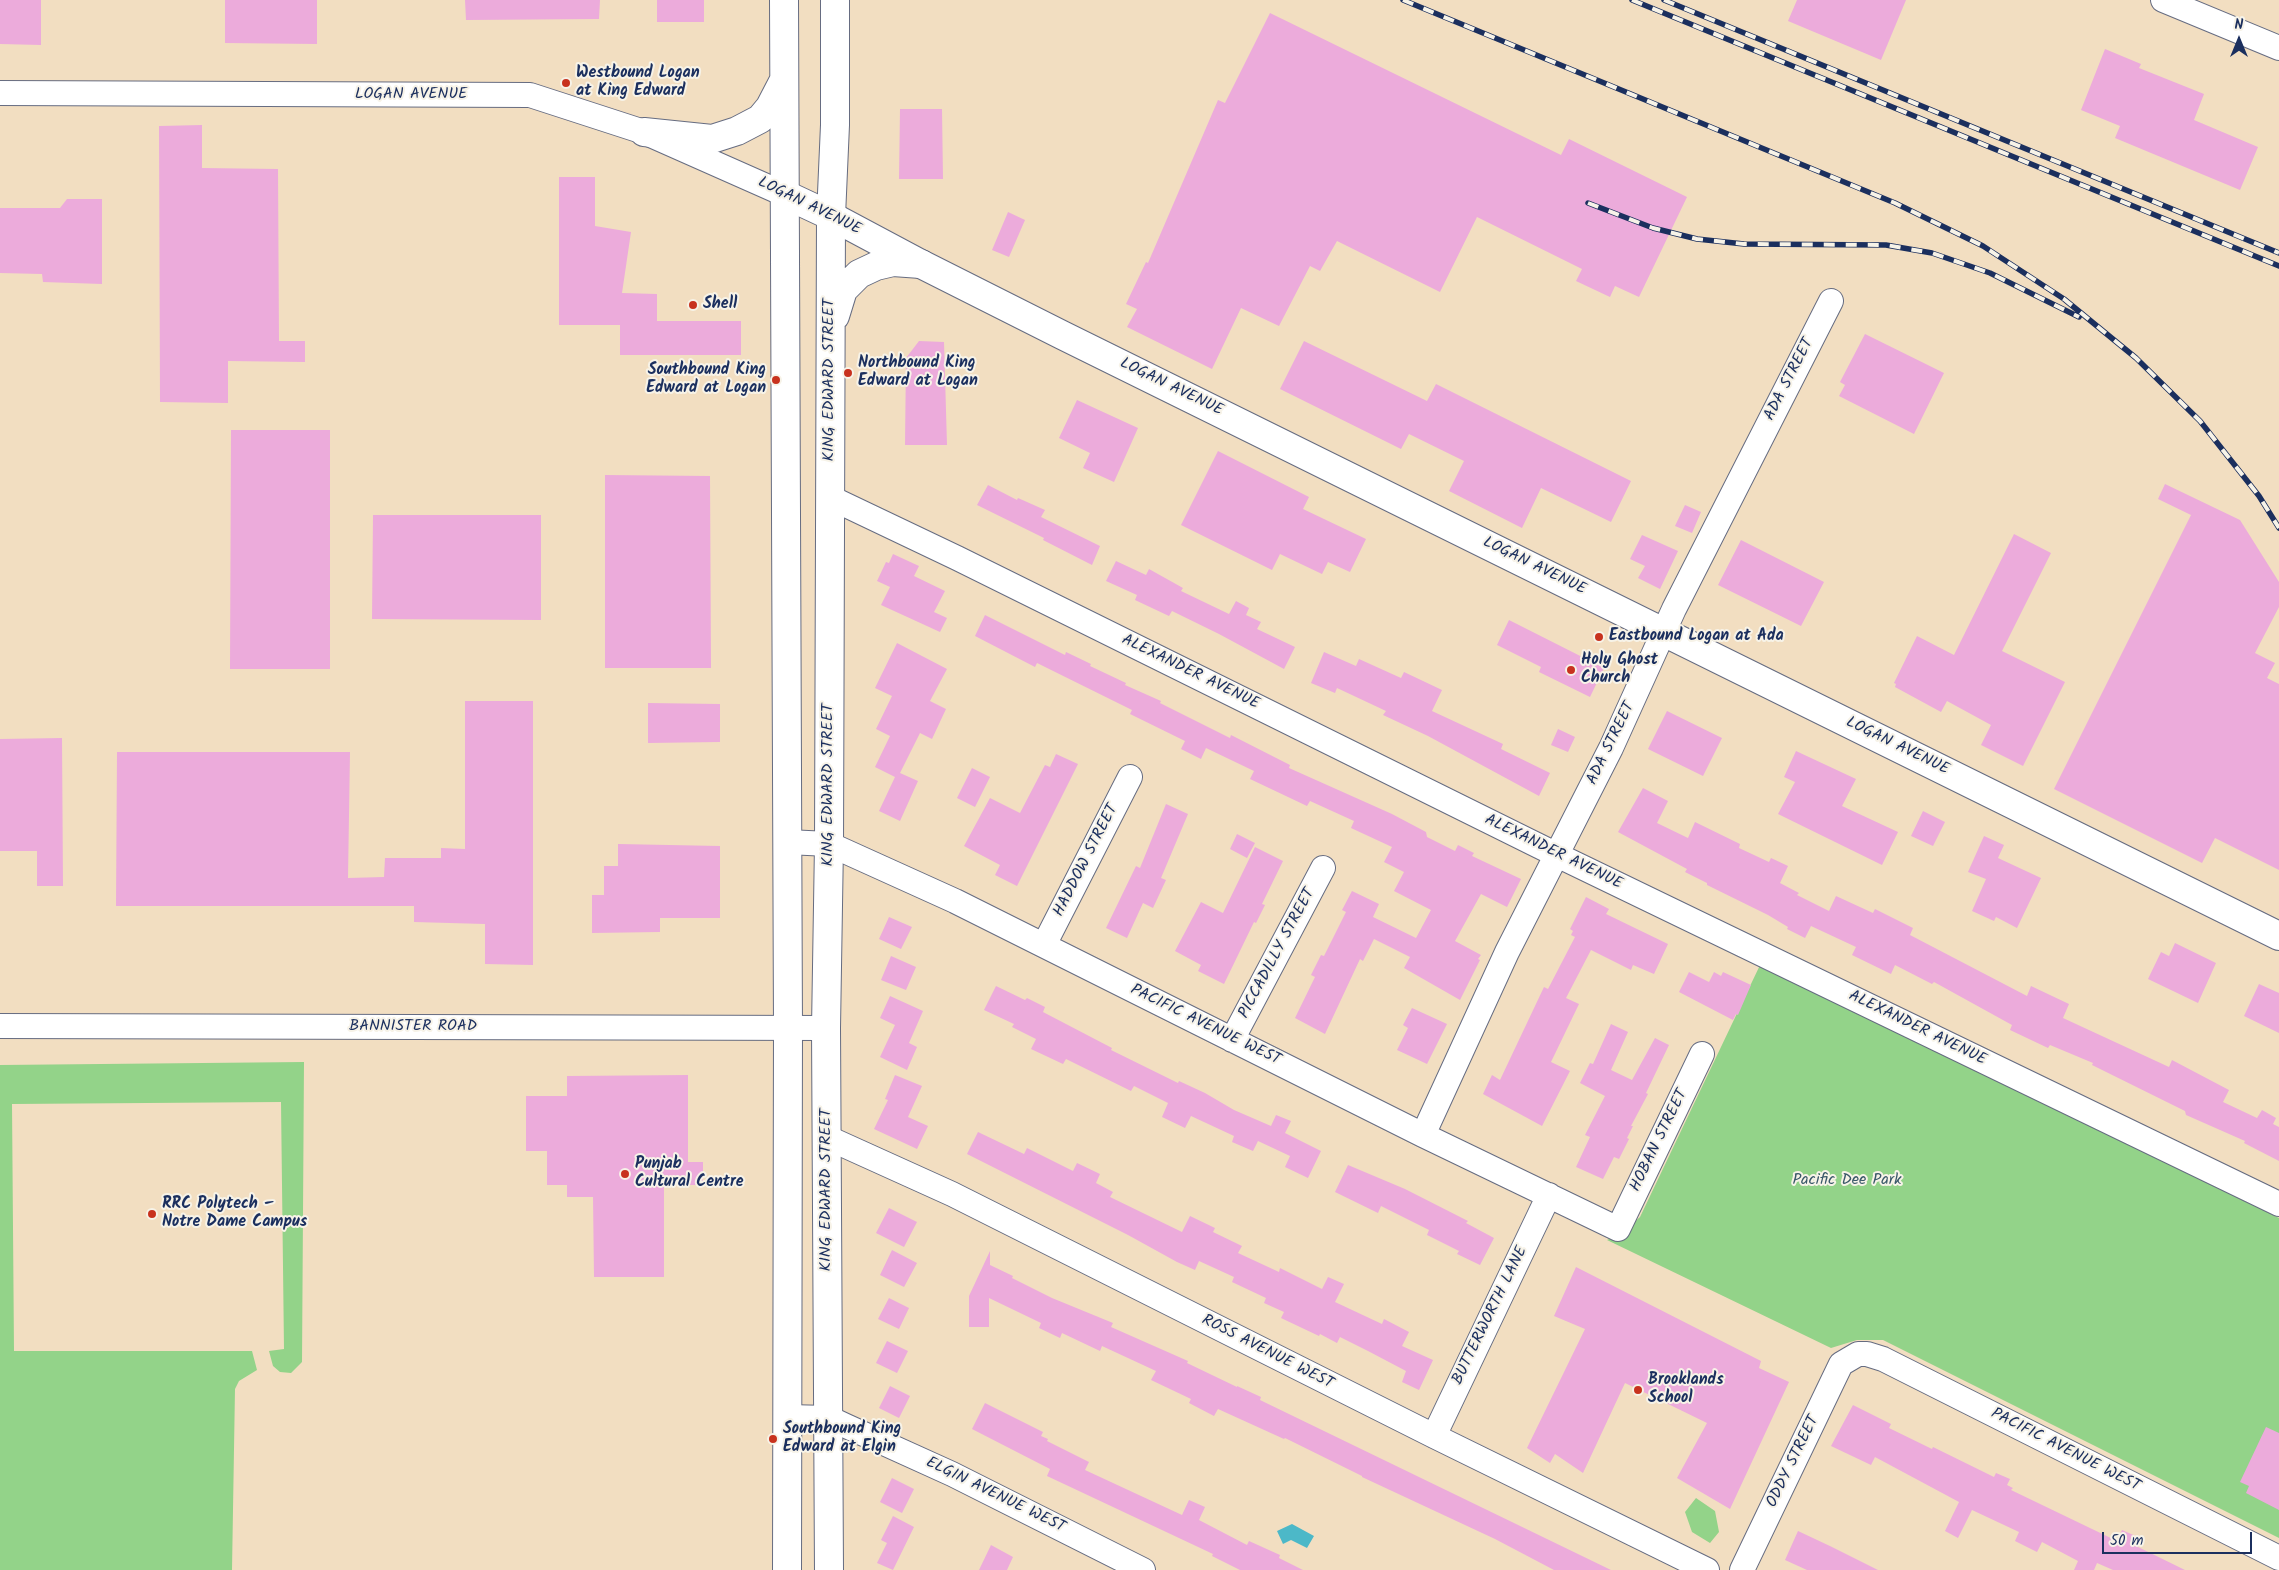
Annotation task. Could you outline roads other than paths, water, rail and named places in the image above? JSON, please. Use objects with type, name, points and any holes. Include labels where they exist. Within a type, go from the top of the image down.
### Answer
[{"type":"main road","points":[[784,0],[786,76],[784,194],[788,842],[787,1570]]},
{"type":"main road","name":"KING EDWARD STREET","points":[[828,1570],[826,1028],[829,844],[831,216],[835,125],[835,0]]},
{"type":"main road","points":[[644,132],[692,139],[712,139],[737,131],[760,118],[765,113],[786,76]]},
{"type":"main road","name":"LOGAN AVENUE","points":[[784,194],[831,216],[921,264],[2279,936]]},
{"type":"main road","points":[[830,334],[843,290],[858,274],[876,266],[893,262],[921,264]]},
{"type":"street","points":[[2163,0],[2279,48]]},
{"type":"street","name":"LOGAN AVENUE","points":[[0,93],[530,95],[644,132],[784,194]]},
{"type":"street","name":"ADA STREET","points":[[1422,1135],[1507,952],[1611,748],[1664,631],[1831,301]]},
{"type":"street","name":"ALEXANDER AVENUE","points":[[829,497],[957,558],[1557,855],[2279,1204]]},
{"type":"street","name":"HADDOW STREET","points":[[1044,945],[1130,777]]},
{"type":"street","name":"PACIFIC AVENUE WEST","points":[[788,842],[829,844],[955,900],[1422,1135],[1618,1229]]},
{"type":"street","name":"PICCADILLY STREET","points":[[1232,1040],[1323,868]]},
{"type":"street","name":"BANNISTER ROAD","points":[[0,1026],[826,1028]]},
{"type":"street","name":"HOBAN STREET","points":[[1618,1229],[1702,1054]]},
{"type":"street","name":"ROSS AVENUE WEST","points":[[826,1137],[952,1194],[1434,1436],[1707,1570]]},
{"type":"street","name":"BUTTERWORTH LANE","points":[[1434,1436],[1549,1195]]},
{"type":"street","name":"PACIFIC AVENUE WEST","points":[[1849,1358],[1858,1354],[1870,1354],[1883,1359],[2279,1558]]},
{"type":"street","name":"ODDY STREET","points":[[1742,1570],[1841,1364],[1849,1358]]},
{"type":"street","name":"ELGIN AVENUE WEST","points":[[787,1417],[828,1418],[952,1474],[1142,1570]]},
{"type":"water","points":[[1292,1524],[1314,1536],[1307,1548],[1291,1540],[1283,1544],[1277,1531]]},
{"type":"railway","points":[[1403,0],[1895,203],[1983,246],[2064,299],[2136,358],[2200,421],[2259,496],[2279,528]]},
{"type":"railway","points":[[1632,0],[2279,266]]},
{"type":"railway","points":[[1664,0],[2279,253]]},
{"type":"railway","points":[[1588,203],[1653,228],[1697,239],[1744,244],[1886,245],[1932,253],[1990,273],[2079,317]]},
{"type":"place","name":"Westbound Logan at King Edward","points":[[566,83]]},
{"type":"place","name":"Shell","points":[[693,305]]},
{"type":"place","name":"Northbound King Edward at Logan","points":[[848,373]]},
{"type":"place","name":"Southbound King Edward at Logan","points":[[776,380]]},
{"type":"place","name":"Eastbound Logan at Ada","points":[[1599,637]]},
{"type":"place","name":"Holy Ghost Church","points":[[1571,670]]},
{"type":"place","name":"Punjab Cultural Centre","points":[[625,1174]]},
{"type":"place","name":"RRC Polytech – Notre Dame Campus","points":[[152,1214]]},
{"type":"place","name":"Brooklands School","points":[[1638,1390]]},
{"type":"place","name":"Southbound King Edward at Elgin","points":[[773,1439]]},
{"type":"park label","name":"Pacific Dee Park","points":[[1847,1181]]}]
